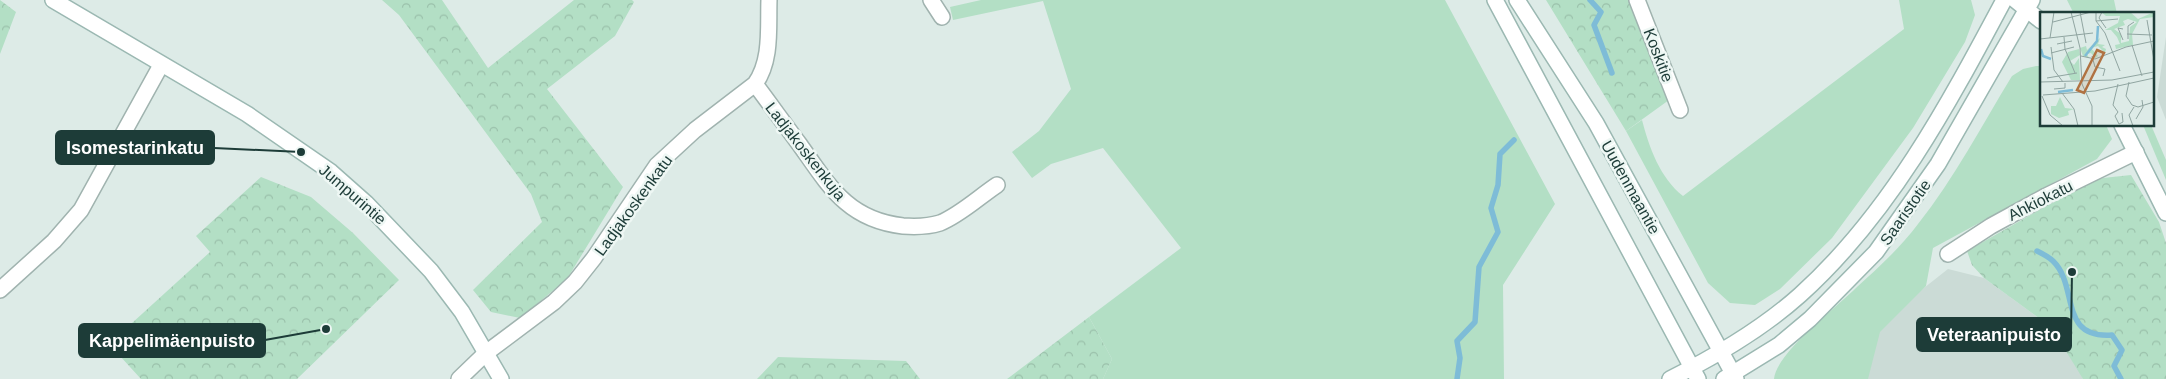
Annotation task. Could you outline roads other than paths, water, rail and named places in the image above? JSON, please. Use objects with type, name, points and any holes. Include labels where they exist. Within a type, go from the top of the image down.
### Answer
[{"type":"street","name":"Jumpurintie","points":[[53,0],[247,114],[331,172],[366,203],[431,271],[462,312],[501,379]]},
{"type":"street","name":"Ladjakoskenkatu","points":[[459,379],[486,353],[554,302],[575,282],[594,258],[657,165],[695,130],[755,84],[762,75],[768,50],[769,0]]},
{"type":"street","points":[[931,0],[942,17]]},
{"type":"street","name":"Uudenmaantie","points":[[1495,0],[1695,373]]},
{"type":"street","name":"Uudenmaantie","points":[[1517,0],[1596,123],[1721,351],[1731,377]]},
{"type":"street","name":"Koskitie","points":[[1637,0],[1680,110]]},
{"type":"street","name":"Saaristotie","points":[[1670,379],[1695,373],[1721,351],[1769,320],[1799,296],[1845,251],[1904,171],[1948,105],[2004,0]]},
{"type":"street","points":[[2025,3],[2040,21]]},
{"type":"street","name":"Saaristotie","points":[[1731,377],[1763,357],[1804,324],[1876,252],[1938,164],[2025,3]]},
{"type":"street","points":[[0,290],[54,241],[81,210],[161,65]]},
{"type":"street","name":"Ladjakoskenkuja","points":[[755,84],[829,186],[857,211],[872,220],[888,224],[924,227],[941,222],[954,215],[997,185]]},
{"type":"street","points":[[2123,126],[2166,213]]},
{"type":"street","name":"Ahkiokatu","points":[[1948,254],[2023,209],[2136,152]]},
{"type":"waterway","points":[[1590,0],[1601,12],[1594,25],[1612,73]]},
{"type":"waterway","points":[[1457,379],[1460,358],[1457,341],[1475,322],[1479,267],[1498,232],[1491,208],[1498,185],[1500,154],[1514,140]]},
{"type":"waterway","points":[[2037,251],[2051,260],[2061,272],[2076,320],[2084,329],[2095,334],[2112,335],[2122,350],[2114,366],[2121,379]]},
{"type":"place","name":"Isomestarinkatu","points":[[301,152]]},
{"type":"place","name":"Veteraanipuisto","points":[[2072,272]]},
{"type":"place","name":"Kappelimäenpuisto","points":[[326,329]]}]
